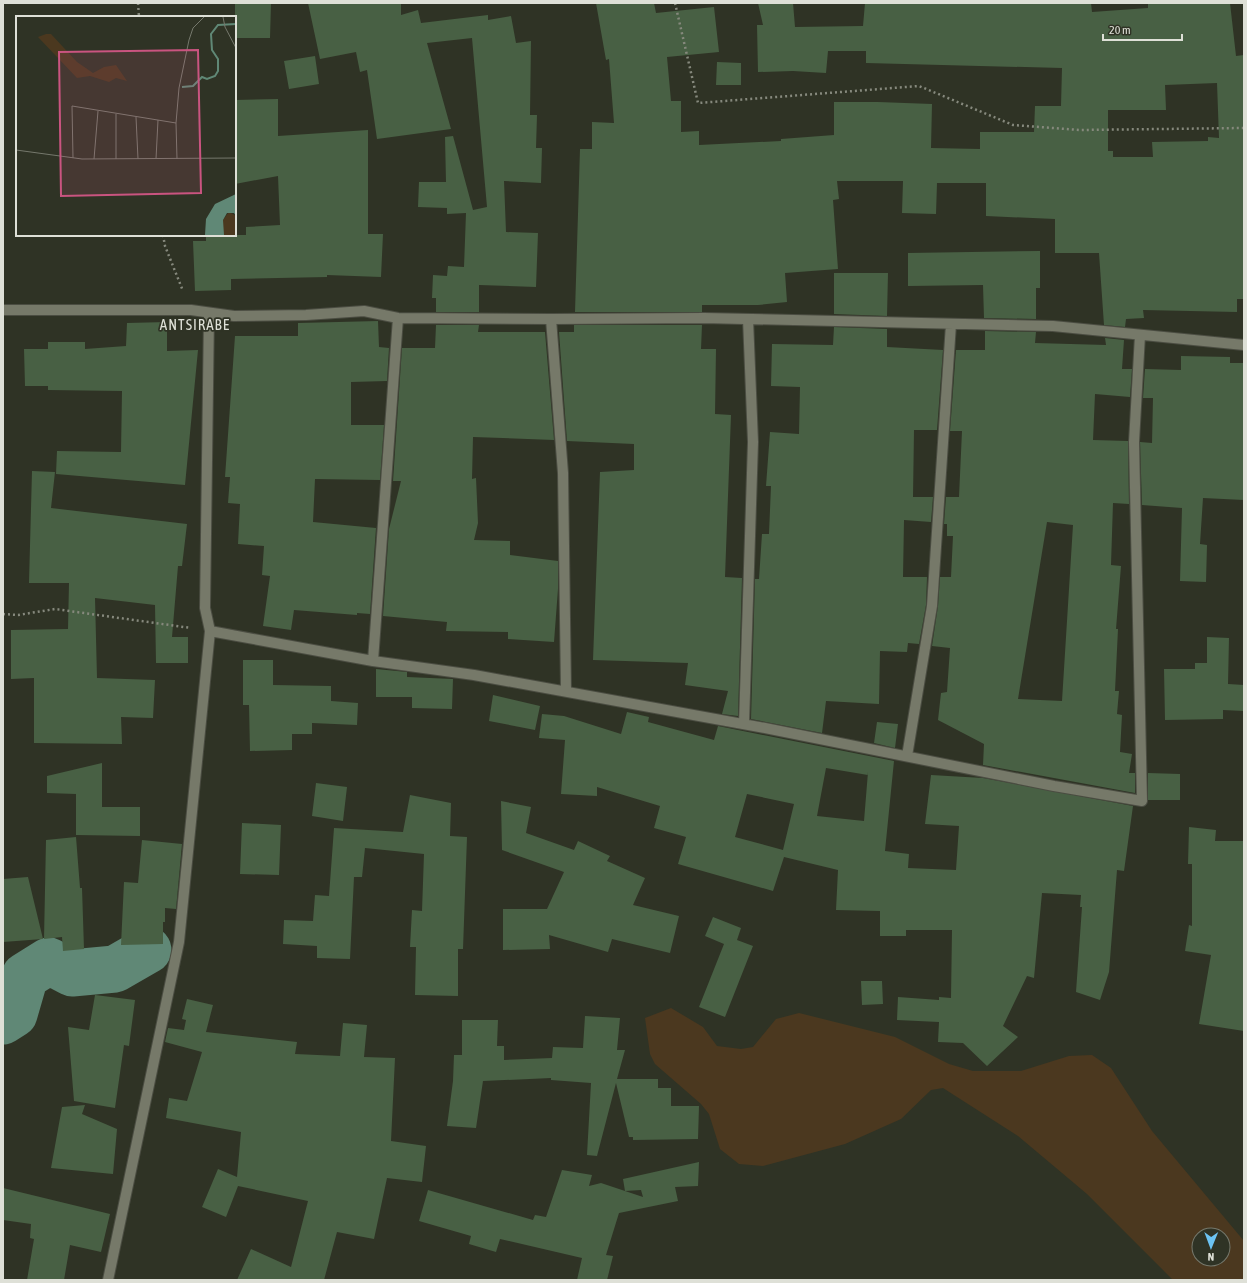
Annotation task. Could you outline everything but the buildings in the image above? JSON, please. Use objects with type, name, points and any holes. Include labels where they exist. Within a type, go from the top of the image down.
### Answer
[{"type":"street","points":[[3,310],[191,310],[234,316],[364,311],[398,318],[551,320],[748,319],[1053,326],[1244,345]]},
{"type":"street","points":[[108,1280],[182,925],[210,631],[205,608],[209,313]]},
{"type":"street","points":[[373,661],[398,318]]},
{"type":"street","points":[[744,724],[753,442],[748,319]]},
{"type":"street","points":[[551,320],[563,473],[566,691]]},
{"type":"street","points":[[907,756],[932,606],[951,324]]},
{"type":"street","points":[[210,631],[373,661],[474,675],[566,691],[744,724],[1054,786],[1142,801],[1134,442],[1140,335]]},
{"type":"path","points":[[138,3],[139,16]]},
{"type":"path","points":[[675,3],[698,103],[919,86],[1013,125],[1080,130],[1244,128]]},
{"type":"path","points":[[163,236],[165,246],[191,310]]},
{"type":"path","points":[[3,614],[18,615],[56,609],[210,631]]},
{"type":"shaded area","points":[[671,1008],[703,1027],[717,1046],[741,1049],[753,1047],[776,1019],[799,1013],[895,1037],[949,1064],[973,1071],[1021,1071],[1069,1056],[1092,1055],[1111,1068],[1152,1131],[1244,1241],[1244,1280],[1173,1280],[1087,1194],[1018,1136],[943,1088],[931,1090],[901,1119],[845,1144],[763,1166],[739,1164],[720,1149],[709,1114],[701,1104],[655,1064],[650,1054],[645,1018]]},
{"type":"waterway","points":[[3,1021],[14,1014],[25,976],[49,961],[72,973],[115,969],[148,950]]},
{"type":"district","name":"ANTSIRABE","points":[[195,324]]}]
